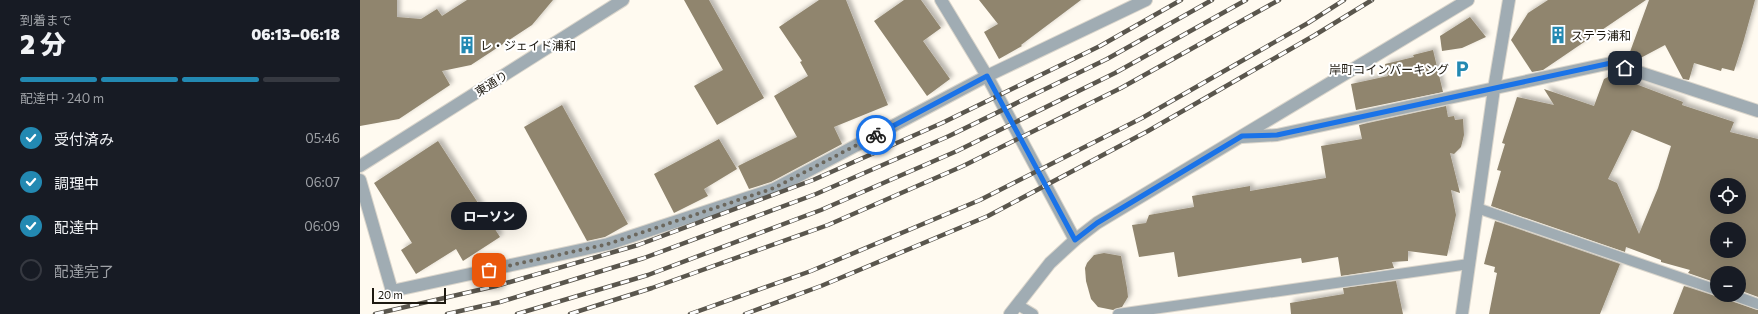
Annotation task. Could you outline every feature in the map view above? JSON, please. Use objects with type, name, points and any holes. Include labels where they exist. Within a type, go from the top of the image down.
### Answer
[{"type":"street","name":"東通り","points":[[360,166],[623,0]]},
{"type":"street","points":[[941,0],[990,82],[1075,240]]},
{"type":"street","points":[[360,180],[392,291],[608,244],[774,188],[990,82],[1146,0]]},
{"type":"street","points":[[1014,310],[1050,263],[1075,240],[1097,223],[1468,0]]},
{"type":"street","points":[[1462,314],[1494,89],[1509,0]]},
{"type":"street","points":[[1242,136],[1277,135],[1611,63],[1758,111]]},
{"type":"lane","points":[[1477,208],[1710,288]]},
{"type":"lane","points":[[1118,314],[1469,264]]},
{"type":"lane","points":[[1746,300],[1758,304]]},
{"type":"lane","points":[[1014,310],[1033,314]]},
{"type":"building","points":[[360,0],[397,0],[397,17],[421,19],[437,9],[442,16],[467,0],[553,0],[532,25],[471,65],[442,71],[450,85],[399,119],[360,126]]},
{"type":"building","points":[[684,0],[709,0],[764,98],[717,125],[694,86],[723,70]]},
{"type":"building","points":[[819,0],[846,0],[888,105],[834,127],[842,144],[771,182],[749,189],[738,166],[797,137],[774,96],[808,76],[800,62],[802,61],[779,27]]},
{"type":"building","points":[[904,0],[921,0],[941,28],[923,41],[950,79],[927,96],[874,21]]},
{"type":"building","points":[[979,0],[1081,0],[1021,45],[1022,46],[999,59],[984,32],[998,24]]},
{"type":"building","name":"ステラ浦和","points":[[1548,0],[1646,0],[1543,70],[1532,72],[1511,40],[1528,13]]},
{"type":"building","points":[[1649,0],[1755,0],[1734,71],[1722,68],[1721,71],[1694,63],[1689,80],[1683,79],[1665,45],[1633,62],[1627,60]]},
{"type":"building","points":[[1470,17],[1486,37],[1462,48],[1442,51],[1440,36]]},
{"type":"building","points":[[1433,50],[1443,92],[1356,110],[1351,84],[1388,76],[1385,64],[1414,57],[1413,55]]},
{"type":"building","points":[[1612,75],[1683,102],[1682,105],[1734,122],[1730,132],[1758,139],[1758,297],[1746,293],[1746,266],[1710,266],[1710,281],[1688,273],[1690,270],[1661,262],[1661,260],[1626,247],[1625,252],[1491,206],[1501,171],[1497,170],[1505,144],[1502,143],[1517,97],[1554,105],[1544,89],[1594,106],[1604,79]],"holes":[[[1632,130],[1671,146],[1658,188],[1639,234],[1617,183],[1608,179]]]},
{"type":"building","points":[[562,105],[628,224],[605,237],[587,241],[524,127]]},
{"type":"building","points":[[1446,106],[1448,117],[1454,116],[1455,120],[1463,119],[1464,135],[1461,147],[1454,154],[1450,153],[1460,193],[1451,190],[1456,215],[1447,256],[1408,251],[1408,261],[1392,262],[1394,268],[1341,276],[1338,257],[1302,263],[1301,258],[1178,277],[1174,252],[1139,257],[1132,225],[1146,223],[1149,215],[1194,207],[1192,196],[1250,186],[1250,191],[1326,178],[1321,146],[1362,139],[1359,125]]},
{"type":"building","points":[[719,139],[737,169],[704,189],[708,196],[674,213],[654,174]]},
{"type":"building","points":[[438,141],[500,237],[463,261],[456,249],[416,274],[401,250],[412,243],[374,183]]},
{"type":"building","points":[[1495,221],[1620,264],[1600,314],[1489,314],[1497,273],[1494,272],[1495,267],[1484,264]]},
{"type":"building","points":[[1104,253],[1121,256],[1127,288],[1128,297],[1122,307],[1113,310],[1098,307],[1091,299],[1086,281],[1085,268],[1087,263],[1094,255]]},
{"type":"building","points":[[1396,281],[1403,314],[1291,314],[1290,303],[1344,294],[1343,288]]},
{"type":"building","points":[[1684,286],[1710,294],[1710,302],[1734,302],[1758,310],[1758,314],[1673,314]]},
{"type":"railway","points":[[375,314],[496,286],[638,245],[813,180],[942,123],[1100,46],[1181,0]]},
{"type":"railway","points":[[447,314],[500,302],[644,258],[816,194],[949,136],[1107,59],[1212,0]]},
{"type":"railway","points":[[517,314],[648,275],[821,210],[957,151],[1115,73],[1246,0]]},
{"type":"railway","points":[[570,314],[652,288],[828,225],[963,166],[1121,88],[1279,0]]},
{"type":"railway","points":[[690,314],[811,271],[980,200],[1142,118],[1308,23],[1344,0]]},
{"type":"railway","points":[[745,314],[821,286],[988,216],[1148,131],[1315,35],[1372,0]]},
{"type":"way so far","points":[[489,270],[608,244],[774,188],[876,135]]},
{"type":"place","name":"ステラ浦和","points":[[1558,35]]},
{"type":"place","name":"レ・ジェイド浦和","points":[[467,45]]},
{"type":"place","name":"岸町コインパーキング","points":[[1462,69]]},
{"type":"place","name":"ローソン","points":[[489,270]]},
{"type":"route","points":[[876,135],[987,76],[1075,240],[1097,223],[1242,136],[1277,135],[1611,63],[1625,68]]}]
